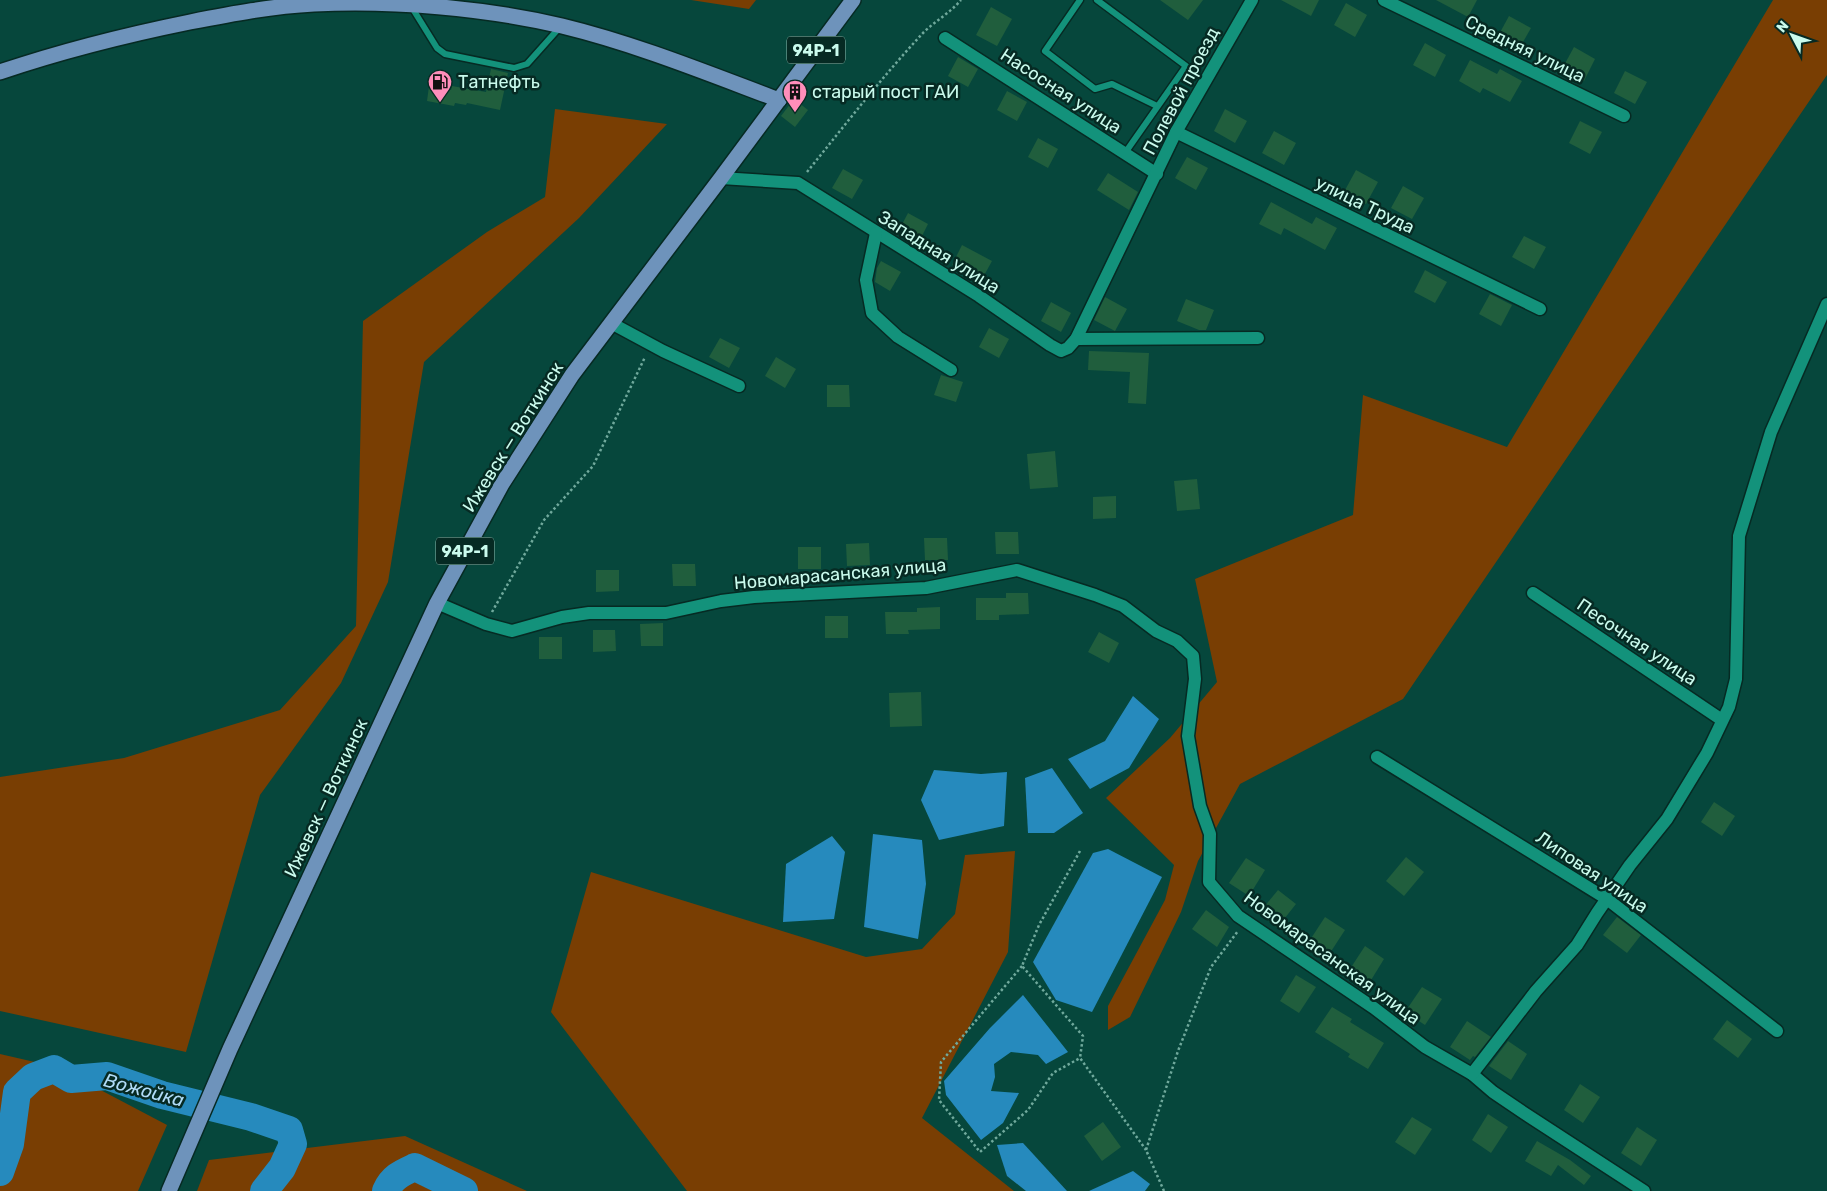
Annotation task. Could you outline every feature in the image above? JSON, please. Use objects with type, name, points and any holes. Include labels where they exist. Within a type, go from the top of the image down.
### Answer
[{"type":"main road","name":"Ижевск — Воткинск","points":[[169,1191],[230,1049],[437,603],[502,484],[572,375],[853,0]]},
{"type":"main road","points":[[0,72],[54,54],[89,45],[237,13],[313,4],[410,5],[505,15],[561,26],[629,44],[779,100]]},
{"type":"street","name":"Средняя улица","points":[[1384,0],[1624,116]]},
{"type":"street","name":"Полевой проезд","points":[[1076,339],[1176,132],[1246,2]]},
{"type":"street","name":"Насосная улица","points":[[946,38],[1157,174]]},
{"type":"street","name":"улица Труда","points":[[1176,132],[1540,309]]},
{"type":"street","points":[[721,178],[798,183]]},
{"type":"street","name":"Западная улица","points":[[798,183],[979,296],[1050,345],[1061,351],[1068,348],[1076,339]]},
{"type":"street","points":[[876,233],[866,280],[872,313],[898,337],[952,370]]},
{"type":"street","points":[[1472,1074],[1536,991],[1577,945],[1630,865],[1667,819],[1707,753],[1729,707],[1736,679],[1739,536],[1771,432],[1827,304]]},
{"type":"street","points":[[611,323],[739,386]]},
{"type":"street","points":[[1076,339],[1258,338]]},
{"type":"street","name":"Новомарасанская улица","points":[[437,603],[486,624],[512,631],[562,617],[589,613],[666,613],[720,601],[754,597],[926,588],[1017,570],[1123,606],[1156,631],[1177,641],[1193,656],[1196,679],[1188,736],[1200,806],[1210,834],[1209,882],[1238,916],[1374,1008],[1425,1047],[1472,1074],[1524,1113],[1644,1191]]},
{"type":"street","name":"Песочная улица","points":[[1533,593],[1722,720]]},
{"type":"street","name":"Липовая улица","points":[[1377,757],[1607,899],[1778,1031]]},
{"type":"lane","points":[[1080,0],[1045,51],[1095,89],[1112,84],[1157,106]]},
{"type":"lane","points":[[1097,0],[1186,66],[1125,153]]},
{"type":"lane","points":[[410,5],[437,48],[445,54],[514,68],[527,64],[561,26]]},
{"type":"path","points":[[798,183],[889,72],[925,32],[954,8],[960,0]]},
{"type":"path","points":[[486,624],[544,520],[593,466],[651,344]]},
{"type":"path","points":[[1080,851],[1039,924],[1022,966],[941,1062],[939,1100],[980,1152],[1028,1110],[1052,1073],[1080,1058]]},
{"type":"path","points":[[1146,1150],[1178,1051],[1211,967],[1245,921]]},
{"type":"path","points":[[1022,966],[1083,1036],[1080,1058],[1146,1150],[1164,1191]]},
{"type":"shaded area","points":[[691,0],[756,0],[749,9]]},
{"type":"shaded area","points":[[1773,0],[1827,0],[1827,75],[1403,699],[1240,784],[1198,861],[1181,912],[1130,1017],[1108,1030],[1108,1006],[1165,900],[1174,865],[1106,798],[1170,738],[1217,682],[1195,579],[1353,515],[1363,395],[1507,447]]},
{"type":"shaded area","points":[[555,109],[667,124],[579,218],[424,362],[388,582],[341,683],[260,795],[186,1052],[0,1011],[0,777],[124,758],[280,710],[356,626],[363,321],[487,232],[545,197]]},
{"type":"shaded area","points":[[1015,851],[1008,952],[922,1118],[1014,1191],[687,1191],[551,1012],[591,872],[866,957],[922,949],[955,914],[965,855]]},
{"type":"shaded area","points":[[0,1054],[52,1066],[167,1125],[138,1191],[0,1191]]},
{"type":"shaded area","points":[[405,1136],[527,1191],[197,1191],[209,1160]]},
{"type":"water","points":[[1133,696],[1159,719],[1129,768],[1090,789],[1068,759],[1105,741]]},
{"type":"water","points":[[1052,768],[1083,813],[1054,833],[1028,833],[1025,778]]},
{"type":"water","points":[[934,770],[981,774],[1007,772],[1004,826],[939,840],[921,800]]},
{"type":"water","points":[[873,834],[922,840],[926,884],[918,939],[864,927]]},
{"type":"water","points":[[832,836],[845,852],[834,919],[783,922],[786,864]]},
{"type":"water","points":[[1108,849],[1162,877],[1092,1012],[1056,1000],[1033,962],[1093,853]]},
{"type":"water","points":[[1023,995],[1068,1052],[1046,1064],[1038,1055],[1011,1052],[994,1064],[995,1077],[991,1091],[1019,1093],[1003,1123],[981,1140],[946,1095],[944,1081],[990,1028]]},
{"type":"water","points":[[1023,1143],[1067,1191],[1026,1191],[1007,1176],[997,1145]]},
{"type":"water","points":[[1133,1171],[1150,1184],[1145,1191],[1089,1191]]},
{"type":"building","points":[[1160,0],[1203,0],[1188,20]]},
{"type":"building","points":[[1281,0],[1319,0],[1311,16]]},
{"type":"building","points":[[1436,0],[1477,0],[1468,17]]},
{"type":"building","points":[[1346,3],[1367,15],[1355,37],[1334,25]]},
{"type":"building","points":[[991,7],[1012,19],[997,46],[976,35]]},
{"type":"building","points":[[1509,16],[1531,28],[1519,49],[1497,38]]},
{"type":"building","points":[[1425,43],[1446,55],[1435,77],[1413,65]]},
{"type":"building","points":[[1574,47],[1595,59],[1584,81],[1562,69]]},
{"type":"building","points":[[958,57],[978,69],[968,87],[948,76]]},
{"type":"building","points":[[1470,60],[1497,74],[1500,69],[1522,81],[1510,102],[1483,88],[1480,93],[1459,81]]},
{"type":"building","points":[[491,69],[508,73],[500,110],[467,103],[466,105],[455,103],[454,106],[427,101],[429,86],[451,90],[452,86],[486,92]]},
{"type":"building","points":[[1625,71],[1647,82],[1635,104],[1614,93]]},
{"type":"building","points":[[1007,91],[1027,102],[1017,121],[997,110]]},
{"type":"building","name":"старый пост ГАИ","points":[[794,99],[808,110],[795,127],[781,116]]},
{"type":"building","points":[[1225,109],[1247,121],[1235,143],[1214,131]]},
{"type":"building","points":[[1580,121],[1602,132],[1590,154],[1569,143]]},
{"type":"building","points":[[1274,131],[1296,143],[1284,165],[1262,153]]},
{"type":"building","points":[[1038,138],[1058,149],[1048,168],[1028,157]]},
{"type":"building","points":[[1187,157],[1208,168],[1196,190],[1175,178]]},
{"type":"building","points":[[843,169],[863,180],[852,199],[832,188]]},
{"type":"building","points":[[1356,170],[1378,182],[1366,204],[1344,192]]},
{"type":"building","points":[[1108,173],[1138,192],[1129,210],[1097,190]]},
{"type":"building","points":[[1403,186],[1424,198],[1412,219],[1391,208]]},
{"type":"building","points":[[1271,202],[1312,224],[1316,217],[1337,228],[1325,250],[1284,228],[1281,235],[1259,224]]},
{"type":"building","points":[[908,213],[928,224],[918,244],[898,232]]},
{"type":"building","points":[[1524,236],[1546,247],[1534,269],[1512,257]]},
{"type":"building","points":[[962,245],[992,261],[981,281],[952,265]]},
{"type":"building","points":[[881,261],[901,272],[890,291],[875,282],[877,268]]},
{"type":"building","points":[[1425,270],[1447,282],[1435,303],[1414,292]]},
{"type":"building","points":[[1490,294],[1512,305],[1501,326],[1479,314]]},
{"type":"building","points":[[1105,297],[1127,309],[1115,331],[1094,320]]},
{"type":"building","points":[[1186,299],[1214,310],[1206,330],[1199,330],[1177,321]]},
{"type":"building","points":[[1051,302],[1071,313],[1061,332],[1041,321]]},
{"type":"building","points":[[989,328],[1009,339],[999,358],[979,347]]},
{"type":"building","points":[[720,338],[740,348],[729,368],[709,357]]},
{"type":"building","points":[[1089,351],[1149,353],[1146,404],[1128,403],[1130,372],[1088,370]]},
{"type":"building","points":[[776,357],[796,369],[785,388],[765,376]]},
{"type":"building","points":[[941,375],[963,382],[956,402],[934,395]]},
{"type":"building","points":[[827,385],[849,385],[850,407],[827,407]]},
{"type":"building","points":[[1055,451],[1058,487],[1030,489],[1027,454]]},
{"type":"building","points":[[1197,479],[1200,509],[1177,511],[1174,481]]},
{"type":"building","points":[[1116,496],[1116,518],[1093,519],[1093,497]]},
{"type":"building","points":[[995,532],[1018,532],[1019,554],[996,554]]},
{"type":"building","points":[[924,538],[947,538],[948,560],[925,560]]},
{"type":"building","points":[[869,543],[870,565],[847,566],[846,544]]},
{"type":"building","points":[[798,547],[821,547],[821,569],[798,569]]},
{"type":"building","points":[[672,564],[695,564],[696,586],[673,586]]},
{"type":"building","points":[[596,570],[619,570],[619,591],[596,592]]},
{"type":"building","points":[[1006,593],[1028,593],[1029,614],[999,615],[999,620],[976,620],[976,598],[1006,598]]},
{"type":"building","points":[[940,607],[940,629],[908,630],[909,634],[886,634],[885,612],[917,612],[917,608]]},
{"type":"building","points":[[825,616],[848,616],[848,638],[825,638]]},
{"type":"building","points":[[663,623],[663,646],[641,646],[640,624]]},
{"type":"building","points":[[593,630],[615,630],[616,651],[593,652]]},
{"type":"building","points":[[1099,632],[1119,643],[1109,663],[1088,652]]},
{"type":"building","points":[[539,637],[562,637],[562,659],[539,659]]},
{"type":"building","points":[[921,692],[922,726],[890,727],[889,693]]},
{"type":"building","points":[[1714,802],[1735,816],[1722,836],[1701,822]]},
{"type":"building","points":[[1406,857],[1424,872],[1404,896],[1386,881]]},
{"type":"building","points":[[1246,858],[1265,870],[1249,896],[1229,883]]},
{"type":"building","points":[[1278,890],[1296,904],[1277,928],[1259,913]]},
{"type":"building","points":[[1206,910],[1229,927],[1217,947],[1192,929]]},
{"type":"building","points":[[1325,917],[1345,930],[1328,956],[1308,943]]},
{"type":"building","points":[[1617,917],[1641,935],[1627,953],[1603,935]]},
{"type":"building","points":[[1365,946],[1384,959],[1368,985],[1348,972]]},
{"type":"building","points":[[1296,975],[1316,987],[1299,1013],[1280,1001]]},
{"type":"building","points":[[1422,987],[1442,999],[1425,1025],[1405,1012]]},
{"type":"building","points":[[1332,1007],[1352,1019],[1350,1022],[1384,1043],[1368,1069],[1348,1057],[1350,1054],[1315,1032]]},
{"type":"building","points":[[1727,1020],[1752,1039],[1738,1058],[1713,1039]]},
{"type":"building","points":[[1467,1021],[1491,1037],[1475,1057],[1473,1056],[1470,1060],[1450,1047]]},
{"type":"building","points":[[1508,1041],[1527,1054],[1511,1080],[1489,1066]]},
{"type":"building","points":[[1580,1084],[1600,1097],[1583,1123],[1564,1110]]},
{"type":"building","points":[[1488,1114],[1508,1127],[1491,1153],[1472,1140]]},
{"type":"building","points":[[1412,1117],[1432,1129],[1415,1155],[1395,1142]]},
{"type":"building","points":[[1103,1122],[1121,1147],[1102,1161],[1084,1136]]},
{"type":"building","points":[[1637,1127],[1657,1140],[1641,1166],[1621,1153]]},
{"type":"building","points":[[1537,1141],[1570,1160],[1591,1176],[1584,1185],[1558,1165],[1551,1176],[1525,1161]]},
{"type":"waterway","name":"Вожойка","points":[[0,1172],[10,1144],[17,1092],[33,1077],[54,1069],[71,1079],[107,1076],[162,1095],[251,1117],[289,1130],[293,1144],[282,1168],[264,1191]]},
{"type":"waterway","name":"Вожойка","points":[[386,1191],[394,1179],[415,1167],[464,1191]]},
{"type":"place","name":"Татнефть","points":[[440,103]]},
{"type":"place","name":"старый пост ГАИ","points":[[795,113]]}]
